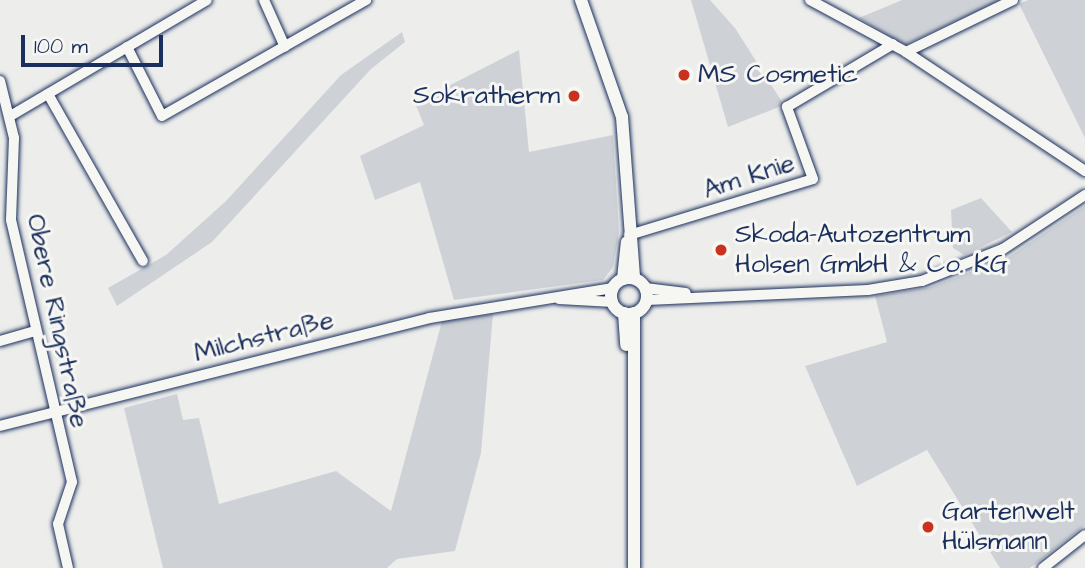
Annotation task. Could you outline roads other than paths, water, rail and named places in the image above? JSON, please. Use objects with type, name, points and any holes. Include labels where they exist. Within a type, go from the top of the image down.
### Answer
[{"type":"main road","points":[[581,0],[622,117],[629,279],[646,294],[629,313],[635,568]]},
{"type":"main road","points":[[629,279],[613,288],[612,302],[629,313]]},
{"type":"street","points":[[12,115],[207,0]]},
{"type":"street","points":[[264,0],[285,47]]},
{"type":"street","points":[[127,47],[162,116],[366,0]]},
{"type":"street","points":[[810,0],[906,51],[1085,171]]},
{"type":"street","points":[[906,51],[1013,0]]},
{"type":"street","name":"Am Knie","points":[[629,235],[813,179],[787,107],[893,44]]},
{"type":"street","name":"Obere Ringstraße","points":[[0,81],[12,115],[11,220],[72,482],[58,524],[68,568]]},
{"type":"street","points":[[48,94],[144,261]]},
{"type":"street","points":[[646,294],[722,295],[868,290],[922,281],[1003,249],[1085,195]]},
{"type":"street","name":"Milchstraße","points":[[0,426],[429,318],[613,288]]},
{"type":"street","name":"Milchstraße","points":[[541,298],[612,302]]},
{"type":"street","points":[[0,341],[35,331]]},
{"type":"street","points":[[1043,568],[1085,535]]},
{"type":"place","name":"MS Cosmetic","points":[[684,75]]},
{"type":"place","name":"Sokratherm","points":[[574,96]]},
{"type":"place","name":"Skoda-Autozentrum Holsen GmbH & Co. KG","points":[[721,250]]},
{"type":"place","name":"Gartenwelt Hülsmann","points":[[928,527]]}]
